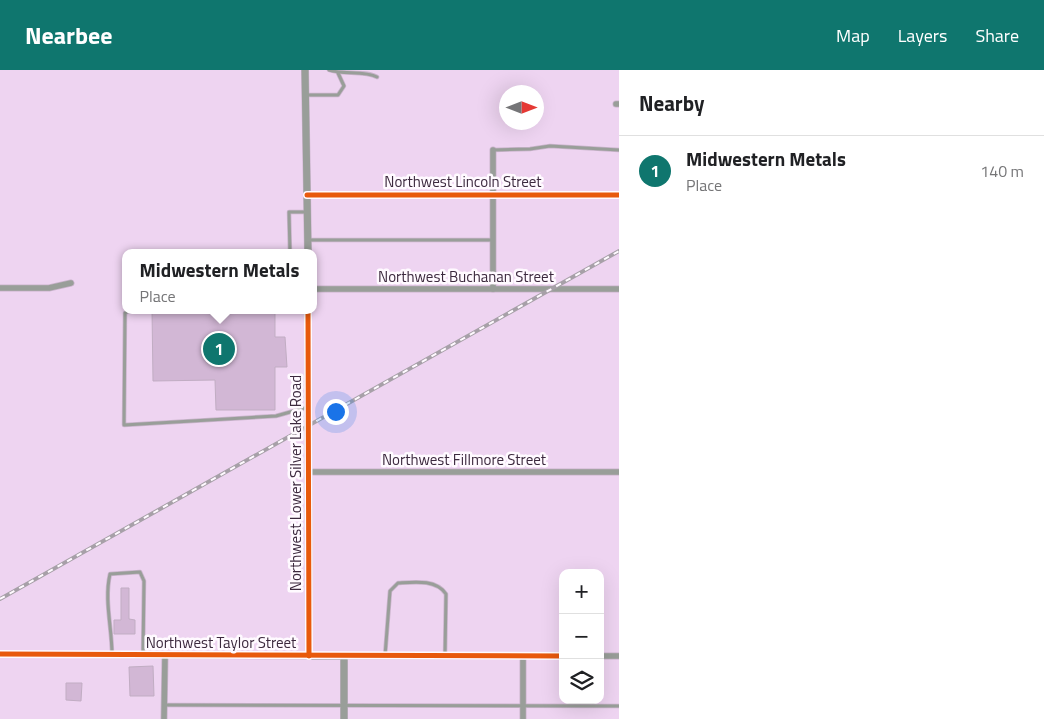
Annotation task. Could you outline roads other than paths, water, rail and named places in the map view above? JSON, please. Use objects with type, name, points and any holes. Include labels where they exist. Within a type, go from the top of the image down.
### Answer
[{"type":"street","points":[[305,70],[308,249]]},
{"type":"street","points":[[493,150],[493,289]]},
{"type":"street","name":"Northwest Lincoln Street","points":[[307,195],[619,195]]},
{"type":"street","points":[[0,288],[49,288],[71,283]]},
{"type":"street","name":"Northwest Buchanan Street","points":[[317,289],[619,289]]},
{"type":"street","name":"Northwest Lower Silver Lake Road","points":[[308,314],[308,656]]},
{"type":"street","name":"Northwest Fillmore Street","points":[[309,472],[619,472]]},
{"type":"street","name":"Northwest Taylor Street","points":[[0,654],[559,656]]},
{"type":"street","points":[[164,719],[165,656]]},
{"type":"street","points":[[344,656],[344,719]]},
{"type":"street","points":[[523,656],[523,719]]},
{"type":"street","points":[[604,656],[619,656]]},
{"type":"lane","points":[[329,70],[338,73],[367,73],[377,77]]},
{"type":"lane","points":[[305,95],[338,95],[344,86],[338,73]]},
{"type":"lane","points":[[493,150],[530,149],[550,146],[619,150]]},
{"type":"lane","points":[[290,249],[289,212],[307,212]]},
{"type":"lane","points":[[307,240],[493,240]]},
{"type":"lane","points":[[125,314],[124,425],[276,416],[308,407]]},
{"type":"lane","points":[[112,655],[112,632],[109,623],[110,574],[140,572],[144,581],[143,656]]},
{"type":"lane","points":[[385,656],[390,591],[398,583],[408,582],[436,585],[446,594],[445,656]]},
{"type":"lane","points":[[164,705],[619,706]]},
{"type":"railway","points":[[0,599],[619,251]]},
{"type":"place","name":"Midwestern Metals","points":[[219,349]]}]
